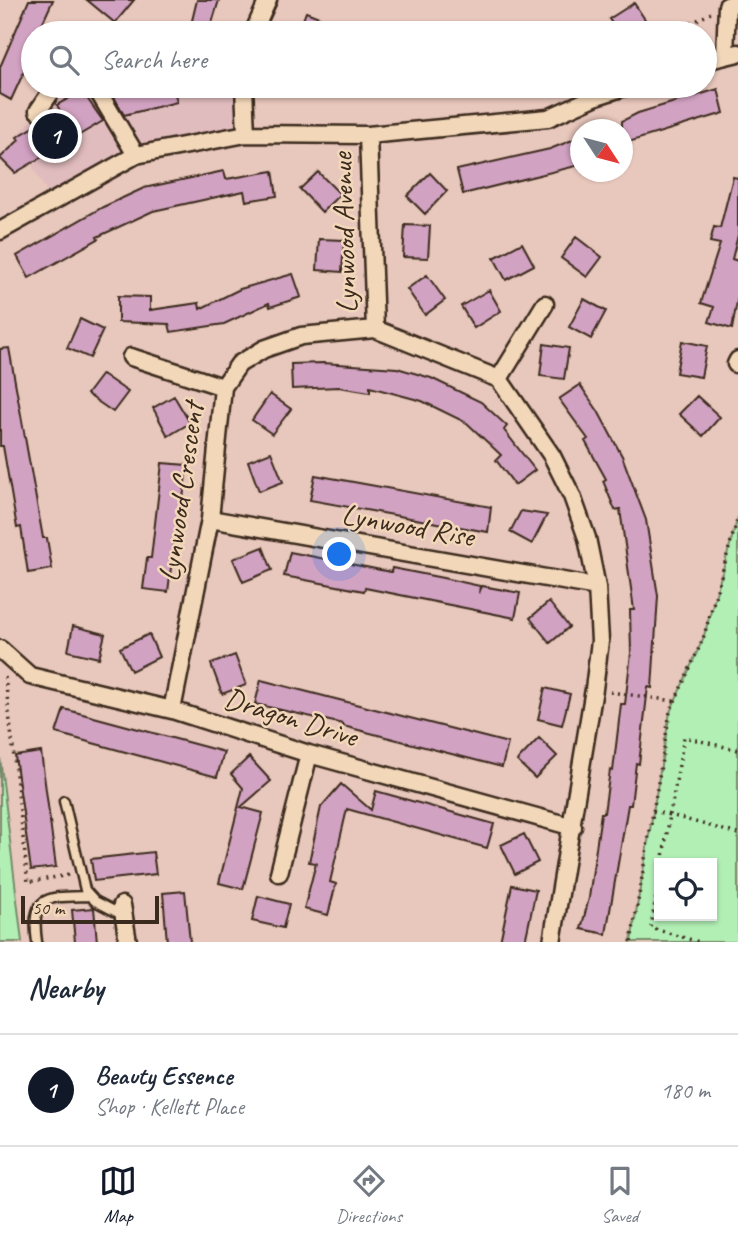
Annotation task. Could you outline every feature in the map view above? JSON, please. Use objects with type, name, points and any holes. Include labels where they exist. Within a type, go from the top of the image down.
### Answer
[{"type":"street","points":[[258,21],[268,0]]},
{"type":"street","points":[[730,2],[731,54]]},
{"type":"street","points":[[38,111],[47,98]]},
{"type":"street","points":[[102,98],[136,155]]},
{"type":"street","points":[[244,98],[246,134]]},
{"type":"street","points":[[0,232],[136,155],[246,134],[368,135],[548,118],[593,98]]},
{"type":"street","name":"Lynwood Avenue","points":[[368,135],[375,329]]},
{"type":"street","points":[[545,304],[499,379],[552,456],[572,496],[587,538],[597,587],[600,641],[573,827],[552,942]]},
{"type":"street","name":"Lynwood Crescent","points":[[172,710],[210,519],[223,387],[239,364],[264,349],[301,336],[375,329],[499,379]]},
{"type":"street","points":[[131,357],[223,387]]},
{"type":"street","name":"Lynwood Rise","points":[[210,519],[597,587]]},
{"type":"street","name":"Dragon Drive","points":[[1,650],[30,676],[172,710],[309,754],[573,827]]},
{"type":"street","points":[[279,873],[309,754]]},
{"type":"street","points":[[123,911],[128,942]]},
{"type":"lane","points":[[64,801],[85,890],[90,896],[123,911]]},
{"type":"lane","points":[[37,942],[34,918],[36,908],[42,902],[51,897],[90,896]]},
{"type":"path","points":[[694,21],[730,2]]},
{"type":"path","points":[[631,942],[670,712],[703,639],[738,517]]},
{"type":"path","points":[[1,650],[28,883],[60,877]]},
{"type":"path","points":[[594,690],[675,701]]},
{"type":"path","points":[[663,858],[684,737],[738,750]]},
{"type":"path","points":[[653,811],[738,834]]},
{"type":"path","points":[[654,905],[650,928],[699,942]]},
{"type":"shaded area","points":[[55,98],[244,98],[246,134],[136,155],[53,202],[15,137]]},
{"type":"green space","points":[[738,517],[738,942],[631,942],[670,712],[703,639]]},
{"type":"green space","points":[[0,757],[22,942],[0,942]]},
{"type":"building","points":[[29,0],[53,0],[43,21],[21,21],[21,78],[11,100],[0,94],[0,67]]},
{"type":"building","points":[[87,0],[134,0],[117,21],[113,21]]},
{"type":"building","points":[[197,0],[219,0],[213,21],[192,21]]},
{"type":"building","points":[[634,3],[646,21],[610,21],[609,19]]},
{"type":"building","points":[[306,12],[327,20],[327,21],[303,21]]},
{"type":"building","points":[[718,89],[724,113],[633,141],[633,119],[626,119],[688,98],[717,98]]},
{"type":"building","points":[[70,98],[87,98],[103,121],[15,173],[0,158],[19,140],[17,137],[36,126],[39,132],[64,118],[57,105]]},
{"type":"building","points":[[115,98],[176,98],[177,102],[124,115]]},
{"type":"building","points":[[570,141],[570,167],[463,194],[457,170],[550,149]]},
{"type":"building","points":[[224,171],[226,179],[273,171],[277,196],[246,201],[244,191],[153,211],[97,237],[98,239],[29,278],[17,256],[103,207],[144,188]]},
{"type":"building","points":[[318,172],[340,194],[322,212],[300,189]]},
{"type":"building","points":[[430,173],[447,191],[425,214],[407,196]]},
{"type":"building","points":[[733,177],[738,178],[738,235],[732,259],[738,261],[738,296],[732,329],[709,322],[714,307],[701,303],[720,244],[710,242],[714,227],[720,228]]},
{"type":"building","points":[[405,225],[430,226],[428,258],[403,257]]},
{"type":"building","points":[[576,237],[602,257],[587,277],[561,258]]},
{"type":"building","points":[[319,239],[344,240],[342,272],[317,270]]},
{"type":"building","points":[[522,243],[534,265],[506,280],[494,258]]},
{"type":"building","points":[[293,274],[301,297],[270,307],[269,303],[224,324],[171,332],[169,324],[118,322],[118,296],[150,297],[150,310],[199,303],[200,309],[240,289]]},
{"type":"building","points":[[427,275],[445,300],[425,315],[407,289]]},
{"type":"building","points":[[489,290],[501,311],[474,328],[461,306]]},
{"type":"building","points":[[584,299],[606,311],[591,339],[569,327]]},
{"type":"building","points":[[80,319],[103,330],[90,358],[67,348]]},
{"type":"building","points":[[682,341],[707,346],[701,377],[676,373]]},
{"type":"building","points":[[544,344],[569,348],[564,379],[540,376]]},
{"type":"building","points":[[9,348],[43,538],[47,538],[52,569],[28,573],[21,527],[17,528],[3,446],[0,446],[0,349]]},
{"type":"building","points":[[323,363],[397,368],[431,378],[481,402],[507,426],[504,430],[535,470],[515,485],[496,460],[501,455],[467,423],[422,401],[370,387],[370,392],[339,387],[292,389],[291,364]]},
{"type":"building","points":[[102,374],[128,392],[113,412],[87,394]]},
{"type":"building","points":[[580,385],[598,411],[622,456],[646,520],[658,596],[652,688],[648,687],[639,764],[636,763],[631,805],[628,805],[606,934],[581,929],[589,898],[601,813],[604,813],[610,770],[613,771],[621,704],[625,704],[631,653],[630,610],[634,610],[620,509],[615,510],[603,481],[606,479],[585,441],[588,439],[559,399]]},
{"type":"building","points":[[270,394],[291,409],[272,434],[252,420]]},
{"type":"building","points":[[174,396],[190,423],[168,436],[153,408]]},
{"type":"building","points":[[697,396],[720,417],[703,436],[679,414]]},
{"type":"building","points":[[271,452],[283,482],[259,491],[248,461]]},
{"type":"building","points":[[162,463],[187,465],[178,543],[174,543],[168,592],[143,589],[147,558],[151,558]]},
{"type":"building","points":[[315,475],[491,507],[488,532],[310,500]]},
{"type":"building","points":[[521,511],[547,515],[532,544],[510,532]]},
{"type":"building","points":[[263,547],[272,570],[243,582],[233,559]]},
{"type":"building","points":[[290,552],[391,572],[392,568],[480,586],[479,593],[482,586],[520,593],[515,618],[365,588],[364,591],[284,576]]},
{"type":"building","points":[[549,602],[569,627],[550,643],[530,618]]},
{"type":"building","points":[[73,626],[105,634],[99,658],[68,651]]},
{"type":"building","points":[[149,634],[159,657],[131,671],[120,648]]},
{"type":"building","points":[[235,655],[246,685],[222,694],[211,664]]},
{"type":"building","points":[[261,680],[508,743],[502,767],[343,724],[255,704]]},
{"type":"building","points":[[545,688],[570,694],[562,725],[538,719]]},
{"type":"building","points":[[64,709],[224,752],[217,777],[56,733]]},
{"type":"building","points":[[539,738],[557,756],[535,778],[517,761]]},
{"type":"building","points":[[41,752],[56,867],[31,870],[15,756]]},
{"type":"building","points":[[249,757],[271,781],[241,807],[263,813],[243,889],[219,883],[243,788],[231,774]]},
{"type":"building","points":[[341,784],[371,810],[376,791],[494,824],[487,848],[347,809],[330,882],[336,884],[328,915],[304,909],[316,863],[309,862],[321,807]]},
{"type":"building","points":[[524,834],[538,862],[515,874],[501,845]]},
{"type":"building","points":[[153,852],[156,874],[94,881],[91,859]]},
{"type":"building","points":[[512,885],[536,890],[525,942],[500,942]]},
{"type":"building","points":[[185,891],[190,942],[167,942],[163,893]]},
{"type":"building","points":[[258,896],[289,904],[283,928],[252,921]]},
{"type":"building","points":[[94,908],[97,942],[75,942],[72,910]]},
{"type":"place","name":"Beauty Essence","points":[[55,136]]}]
